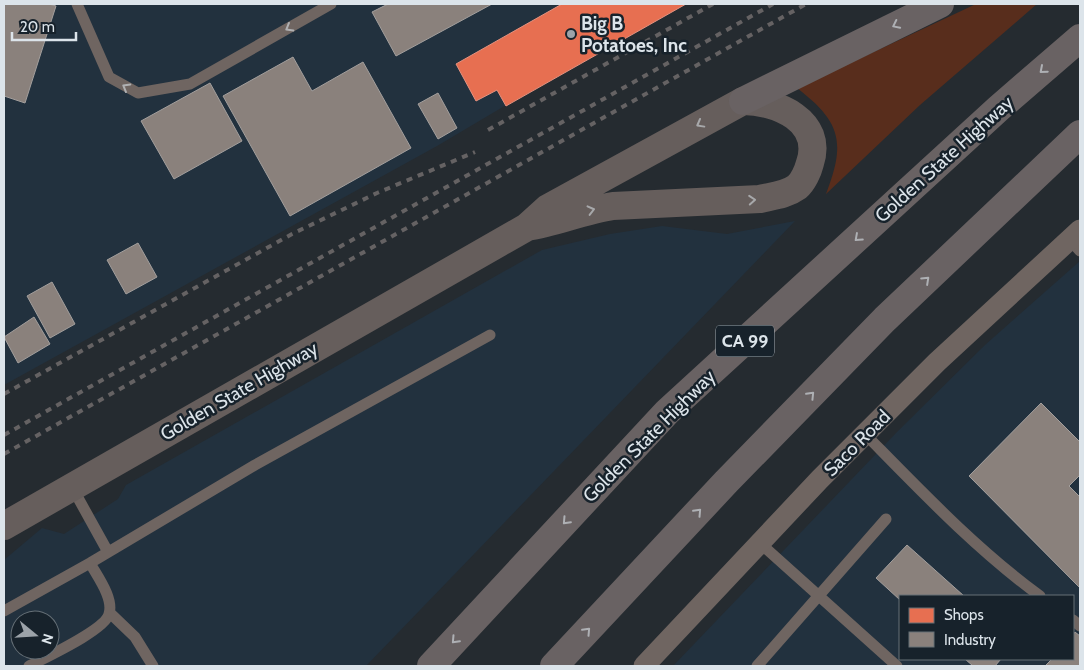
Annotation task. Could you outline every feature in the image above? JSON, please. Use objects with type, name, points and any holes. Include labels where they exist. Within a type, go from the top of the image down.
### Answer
[{"type":"highway","points":[[743,101],[940,4]]},
{"type":"highway","name":"Golden State Highway","points":[[431,666],[667,412],[999,108],[1080,38]]},
{"type":"highway","points":[[554,666],[726,482],[885,319],[1080,134]]},
{"type":"main road","name":"Golden State Highway","points":[[4,526],[527,227],[548,208],[743,101],[772,104],[795,116],[805,126],[811,141],[812,156],[808,171],[798,186],[783,194],[760,199],[613,206],[589,210],[554,222],[527,227]]},
{"type":"street","name":"Saco Road","points":[[644,666],[820,479],[937,362],[1077,240]]},
{"type":"lane","points":[[77,4],[109,77],[138,94],[190,84],[331,4]]},
{"type":"lane","points":[[4,611],[90,563],[255,464],[490,335]]},
{"type":"lane","points":[[866,435],[958,528],[1002,568],[1039,595]]},
{"type":"lane","points":[[71,486],[108,552]]},
{"type":"lane","points":[[757,666],[886,519]]},
{"type":"lane","points":[[760,543],[897,666]]},
{"type":"lane","points":[[90,563],[108,599],[110,613],[135,637],[152,666]]},
{"type":"lane","points":[[29,666],[102,626],[110,613]]},
{"type":"shaded area","points":[[4,4],[677,4],[437,146],[4,385]]},
{"type":"shaded area","points":[[976,4],[1037,4],[920,105],[826,194],[836,160],[836,134],[823,112],[797,88]]},
{"type":"shaded area","points":[[795,221],[366,666],[4,666],[4,560],[42,528],[64,534],[118,499],[126,485],[542,250],[610,234],[662,226],[727,234]]},
{"type":"shaded area","points":[[1080,261],[1080,666],[673,666],[896,433],[985,345]]},
{"type":"building: Shops","name":"Big B Potatoes, Inc","points":[[562,4],[686,4],[506,106],[497,90],[476,101],[456,64]]},
{"type":"building: Industry","points":[[4,4],[49,4],[56,6],[25,103],[4,96]]},
{"type":"building: Industry","points":[[388,4],[492,4],[396,56],[372,12]]},
{"type":"building: Industry","points":[[293,57],[312,91],[363,62],[411,148],[290,216],[223,96]]},
{"type":"building: Industry","points":[[210,83],[242,141],[174,179],[141,121]]},
{"type":"building: Industry","points":[[438,93],[457,128],[438,139],[418,104]]},
{"type":"building: Industry","points":[[138,243],[157,277],[126,294],[107,260]]},
{"type":"building: Industry","points":[[52,282],[75,324],[50,338],[27,296]]},
{"type":"building: Industry","points":[[34,317],[50,344],[18,363],[4,337]]},
{"type":"building: Industry","points":[[1041,403],[1080,442],[1080,475],[1069,486],[1080,497],[1080,588],[969,476]]},
{"type":"building: Industry","points":[[907,545],[963,595],[899,595],[899,599],[876,578]]},
{"type":"building: Industry","points":[[1075,632],[1080,636],[1080,666],[1045,666],[1051,660],[1074,660]]},
{"type":"building: Industry","points":[[966,660],[1000,660],[995,666],[973,666]]},
{"type":"railway","points":[[488,130],[713,4]]},
{"type":"railway","points":[[4,435],[773,4]]},
{"type":"railway","points":[[4,454],[806,4]]},
{"type":"railway","points":[[4,394],[292,234],[377,193],[475,152]]},
{"type":"place","name":"Big B Potatoes, Inc","points":[[571,34]]}]
